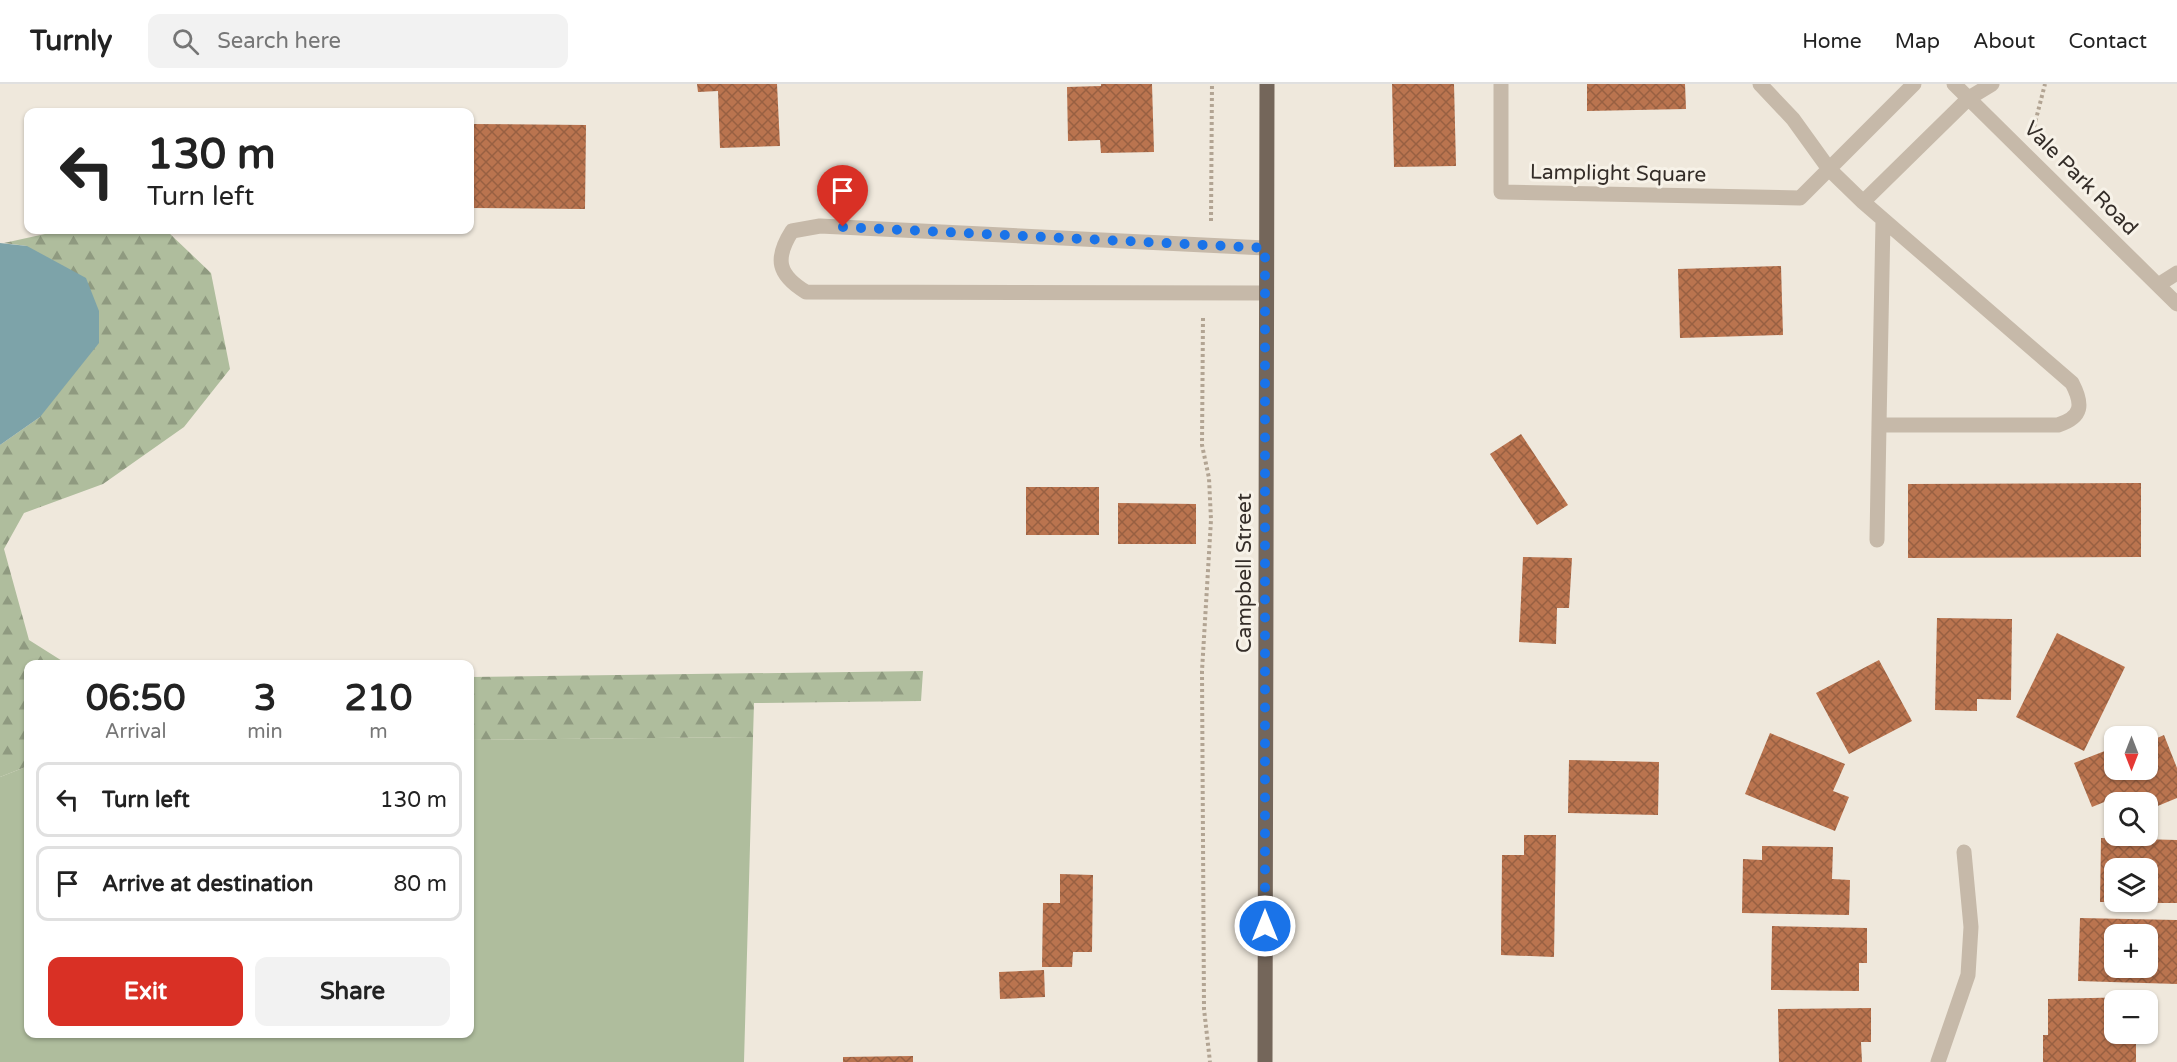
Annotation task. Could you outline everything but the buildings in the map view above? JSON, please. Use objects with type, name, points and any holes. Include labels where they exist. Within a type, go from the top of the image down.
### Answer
[{"type":"main road","name":"Campbell Street","points":[[1265,1062],[1267,84]]},
{"type":"street","name":"Lamplight Square","points":[[1501,84],[1501,192],[1800,198],[1914,84]]},
{"type":"street","points":[[1761,84],[1793,119],[1829,169],[1882,221],[2072,383],[2079,396],[2080,409],[2071,421],[2058,425],[1879,425]]},
{"type":"street","name":"Vale Park Road","points":[[1954,84],[2177,304]]},
{"type":"street","points":[[1863,202],[1969,98],[1992,84]]},
{"type":"street","points":[[1877,540],[1882,221]]},
{"type":"street","points":[[1265,248],[820,226],[792,231],[782,247],[781,265],[789,282],[806,292],[1265,293]]},
{"type":"street","points":[[2158,285],[2177,273]]},
{"type":"street","points":[[1938,1062],[1968,975],[1971,927],[1964,852]]},
{"type":"path","points":[[1209,245],[1213,169],[1212,84]]},
{"type":"path","points":[[2027,154],[2045,84]]},
{"type":"path","points":[[1204,293],[1201,343],[1202,445],[1209,478],[1210,520],[1202,671],[1204,986],[1210,1062]]},
{"type":"green space","points":[[45,234],[170,234],[211,273],[230,369],[184,427],[103,484],[24,513],[4,549],[29,640],[61,660],[24,660],[24,768],[0,777],[0,445],[40,417],[27,246],[4,243]]},
{"type":"green space","points":[[923,671],[921,701],[754,703],[753,737],[474,740],[474,677]]},
{"type":"green space","points":[[753,737],[744,1062],[0,1062],[0,777],[24,768],[24,1038],[474,1038],[474,740]]},
{"type":"water","points":[[0,243],[27,246],[86,278],[99,311],[99,343],[40,417],[0,445]]},
{"type":"route","points":[[843,227],[1265,248],[1265,926]]}]
